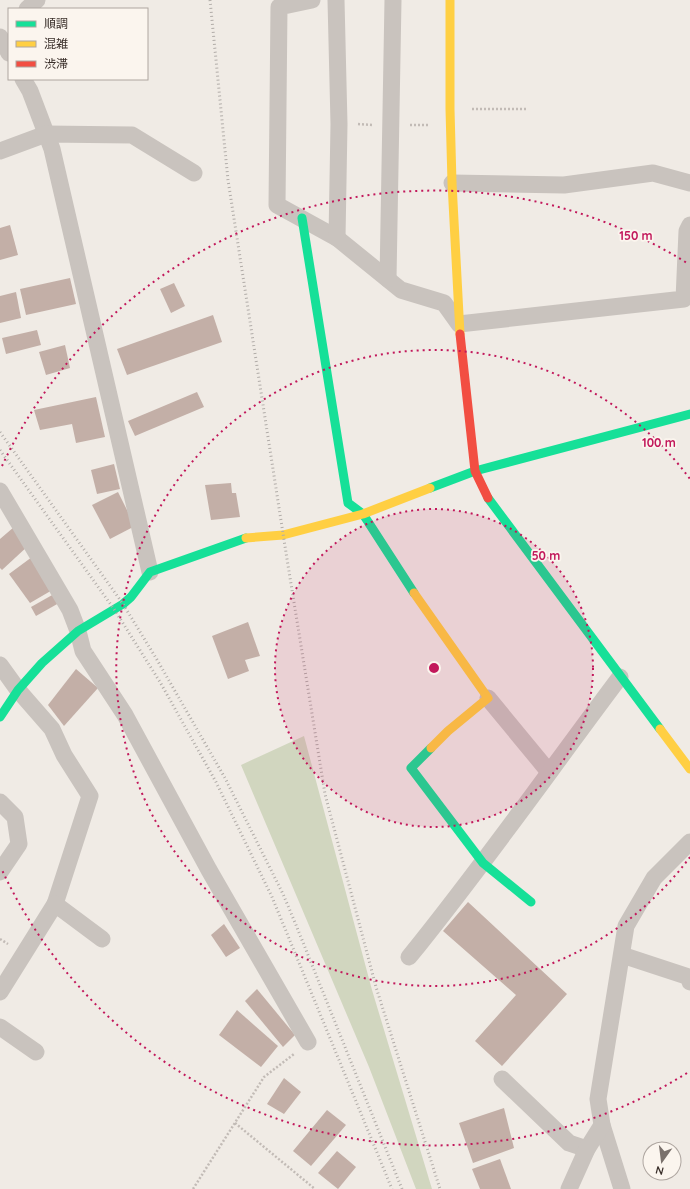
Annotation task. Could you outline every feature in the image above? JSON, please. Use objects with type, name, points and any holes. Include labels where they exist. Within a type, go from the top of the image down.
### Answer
[{"type":"street","points":[[28,8],[37,0]]},
{"type":"street","points":[[312,0],[279,7],[276,205],[337,238],[401,290],[444,303],[459,324]]},
{"type":"street","points":[[336,0],[339,124],[337,238]]},
{"type":"street","points":[[388,279],[393,0]]},
{"type":"street","points":[[450,0],[452,183],[459,324],[475,471],[489,500],[690,769]]},
{"type":"street","points":[[0,33],[8,26]]},
{"type":"street","points":[[0,37],[8,51]]},
{"type":"street","points":[[24,80],[30,91],[52,149],[150,572]]},
{"type":"street","points":[[0,151],[46,134],[132,135],[194,173]]},
{"type":"street","points":[[452,183],[564,185],[653,173],[690,182]]},
{"type":"street","points":[[302,218],[348,503],[363,514],[418,599],[488,698],[549,772]]},
{"type":"street","points":[[459,324],[684,299],[687,231],[690,225]]},
{"type":"street","points":[[0,717],[18,690],[42,663],[78,631],[123,604],[131,597],[150,572],[244,538],[283,535],[363,514],[475,471],[690,414]]},
{"type":"street","points":[[0,491],[70,610],[78,631],[83,651],[125,715],[209,870],[308,1042]]},
{"type":"street","points":[[0,664],[18,690],[52,729],[64,754],[90,796],[55,904],[0,992]]},
{"type":"street","points":[[409,957],[446,912],[620,677]]},
{"type":"street","points":[[488,698],[448,731],[411,768],[483,862],[532,902]]},
{"type":"street","points":[[0,802],[15,817],[19,844],[0,872]]},
{"type":"street","points":[[622,1189],[602,1125],[598,1099],[626,926],[654,878],[690,842]]},
{"type":"street","points":[[55,904],[102,940]]},
{"type":"street","points":[[622,955],[688,977],[690,982]]},
{"type":"street","points":[[0,1027],[36,1052]]},
{"type":"street","points":[[502,1079],[569,1143],[587,1148]]},
{"type":"street","points":[[569,1189],[587,1148],[602,1125]]},
{"type":"path","points":[[193,1189],[264,1077],[308,1042]]},
{"type":"path","points":[[234,1123],[315,1189]]},
{"type":"green space","points":[[304,736],[372,990],[432,1189],[416,1189],[369,1067],[241,765]]},
{"type":"building","points":[[10,225],[18,255],[0,260],[0,228]]},
{"type":"building","points":[[70,278],[76,304],[26,315],[20,289]]},
{"type":"building","points":[[174,283],[185,306],[171,313],[160,289]]},
{"type":"building","points":[[16,292],[21,318],[0,323],[0,296]]},
{"type":"building","points":[[213,315],[222,342],[127,375],[117,349]]},
{"type":"building","points":[[37,330],[41,345],[6,354],[2,338]]},
{"type":"building","points":[[65,345],[70,368],[46,375],[39,352]]},
{"type":"building","points":[[197,392],[204,407],[135,436],[128,421]]},
{"type":"building","points":[[96,397],[105,437],[76,443],[72,424],[40,430],[34,410]]},
{"type":"building","points":[[114,464],[120,489],[97,494],[91,470]]},
{"type":"building","points":[[231,483],[232,493],[236,493],[240,517],[211,520],[205,485]]},
{"type":"building","points":[[118,492],[135,526],[110,539],[92,505]]},
{"type":"building","points":[[14,527],[29,545],[2,570],[0,568],[0,539]]},
{"type":"building","points":[[32,557],[54,589],[30,603],[9,574]]},
{"type":"building","points":[[54,594],[59,603],[36,616],[31,607]]},
{"type":"building","points":[[248,622],[260,656],[245,660],[249,671],[228,679],[212,636]]},
{"type":"building","points":[[76,669],[98,688],[64,726],[48,705]]},
{"type":"building","points":[[468,902],[567,994],[502,1066],[475,1041],[516,995],[443,931]]},
{"type":"building","points":[[224,924],[240,948],[226,957],[211,935]]},
{"type":"building","points":[[257,989],[295,1035],[283,1047],[245,1001]]},
{"type":"building","points":[[237,1010],[278,1046],[261,1067],[219,1035]]},
{"type":"building","points":[[284,1078],[301,1092],[284,1114],[267,1104]]},
{"type":"building","points":[[504,1108],[514,1148],[473,1163],[459,1123]]},
{"type":"building","points":[[327,1110],[346,1125],[311,1166],[293,1151]]},
{"type":"building","points":[[337,1151],[356,1167],[338,1189],[318,1173]]},
{"type":"building","points":[[500,1159],[511,1189],[480,1189],[472,1169]]},
{"type":"railway","points":[[210,0],[228,180],[325,794],[376,987],[440,1189]]},
{"type":"railway","points":[[0,432],[123,604],[225,778],[283,894],[402,1189]]},
{"type":"railway","points":[[0,450],[114,609],[160,682],[216,782],[272,897],[392,1189]]},
{"type":"traffic: fast","points":[[302,218],[348,503],[363,514],[414,593]]},
{"type":"traffic: fast","points":[[430,488],[475,471],[690,414]]},
{"type":"traffic: fast","points":[[488,498],[660,729]]},
{"type":"traffic: fast","points":[[0,717],[18,690],[42,663],[78,631],[123,604],[131,597],[150,572],[246,538]]},
{"type":"traffic: fast","points":[[431,748],[411,768],[483,863],[531,902]]},
{"type":"traffic: slow","points":[[450,0],[452,183],[460,334]]},
{"type":"traffic: slow","points":[[246,538],[283,535],[363,514],[430,488]]},
{"type":"traffic: slow","points":[[414,593],[488,698],[448,731],[431,748]]},
{"type":"traffic: slow","points":[[660,729],[690,769]]},
{"type":"traffic: jam","points":[[460,334],[475,471],[488,498]]}]
